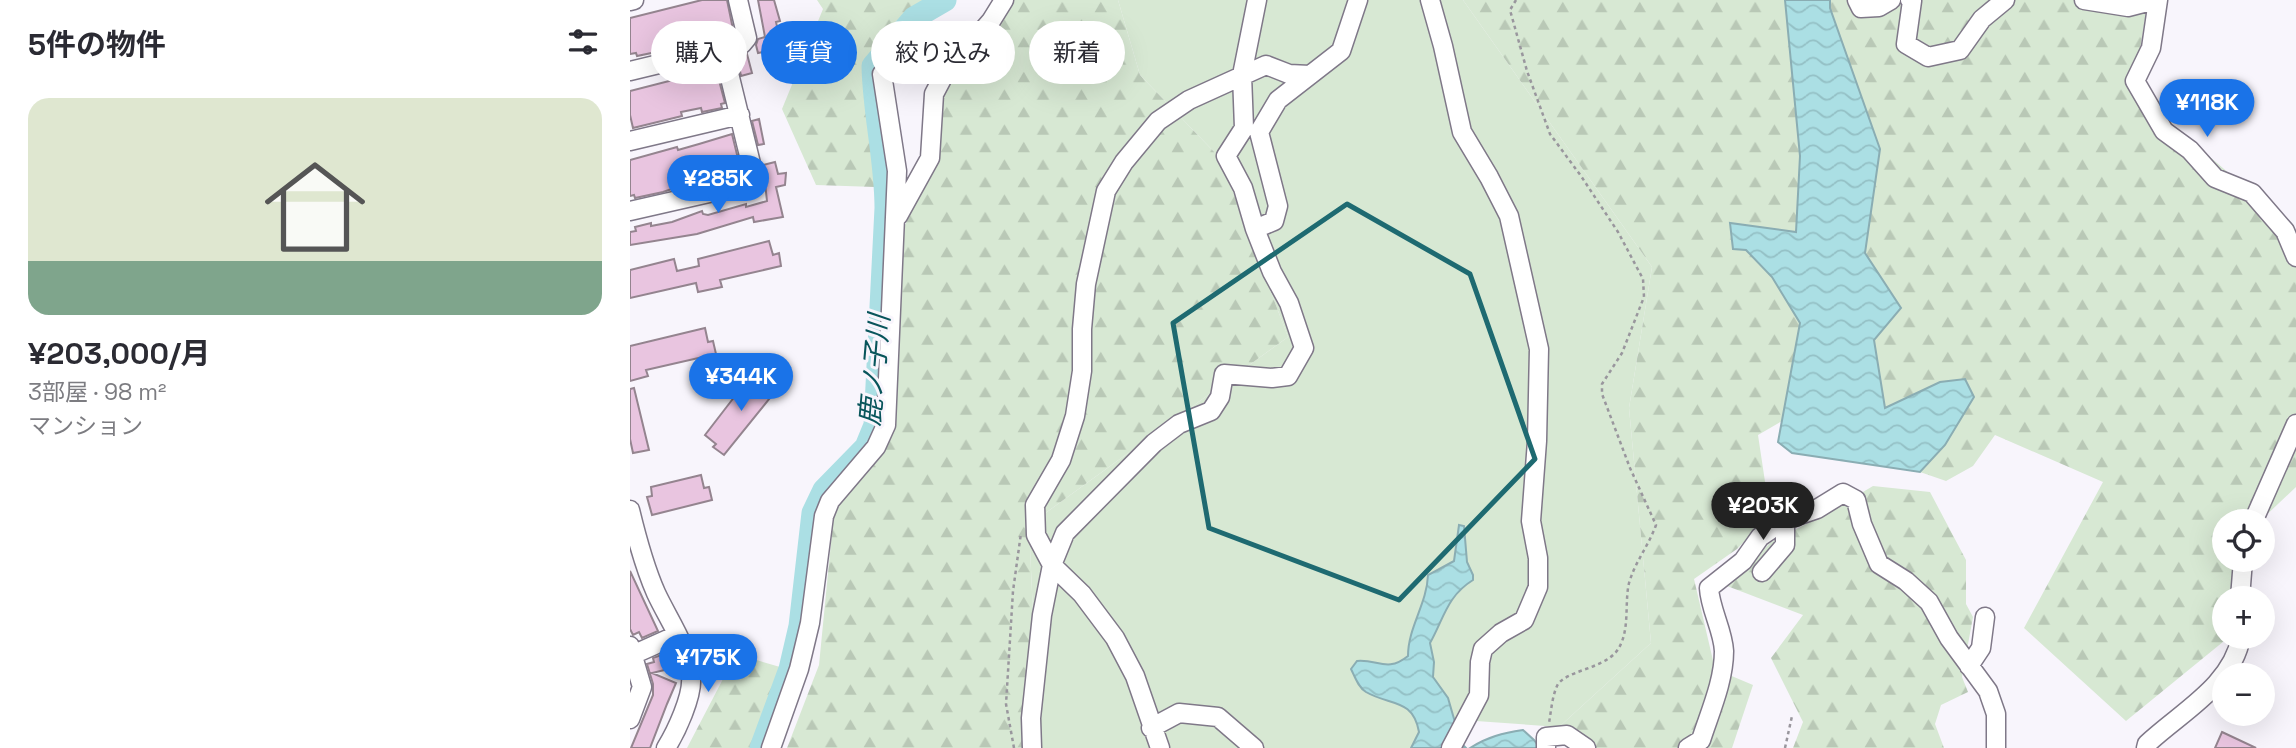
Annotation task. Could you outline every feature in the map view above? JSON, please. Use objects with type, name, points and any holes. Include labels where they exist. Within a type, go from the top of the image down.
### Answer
[{"type":"street","points":[[738,0],[743,21]]},
{"type":"street","points":[[895,222],[930,158],[934,94],[944,75],[991,21],[1004,0]]},
{"type":"street","points":[[1032,748],[1032,705],[1042,615],[1052,565],[1065,533],[1154,443],[1179,424],[1212,411],[1220,397],[1224,374],[1272,378],[1288,376],[1304,348],[1289,303],[1272,272],[1255,229],[1243,188],[1226,156],[1244,128],[1242,75],[1258,0]]},
{"type":"street","points":[[1255,229],[1274,221],[1278,206],[1259,132],[1278,100],[1341,51],[1358,0]]},
{"type":"street","points":[[1430,0],[1462,132],[1509,216],[1539,349],[1537,440],[1531,521],[1538,558],[1538,587],[1524,620],[1501,633],[1483,649],[1479,695],[1451,748]]},
{"type":"street","points":[[1857,0],[1861,8],[1879,7],[1891,0]]},
{"type":"street","points":[[1910,0],[1911,19],[1906,44],[1928,57],[1960,50],[1982,19],[2004,0]]},
{"type":"street","points":[[2084,0],[2128,7],[2156,0],[2151,48],[2135,81],[2164,131],[2190,150],[2215,178],[2252,193],[2285,231],[2296,257]]},
{"type":"street","points":[[1160,748],[1151,728],[1136,676],[1115,638],[1082,594],[1052,565],[1036,535],[1035,505],[1061,460],[1075,416],[1082,371],[1086,284],[1106,191],[1124,162],[1158,121],[1189,100],[1242,75],[1266,65],[1289,74],[1310,75]]},
{"type":"street","points":[[630,71],[651,66]]},
{"type":"street","points":[[630,211],[753,183],[755,180],[732,84]]},
{"type":"street","points":[[771,748],[799,669],[810,623],[824,516],[830,501],[876,447],[886,425],[897,171],[884,84]]},
{"type":"street","points":[[630,141],[740,115]]},
{"type":"street","points":[[2259,509],[2296,424]]},
{"type":"street","points":[[1688,748],[1700,740],[1719,682],[1724,649],[1709,588],[1744,561],[1760,537],[1785,520],[1817,509],[1843,493],[1856,500],[1862,524],[1879,564],[1906,581],[1929,602],[1949,638],[1987,691],[1996,714],[1996,748]]},
{"type":"street","points":[[630,510],[640,554],[688,661],[692,680],[688,699],[666,748]]},
{"type":"street","points":[[1762,572],[1785,545],[1785,520]]},
{"type":"street","points":[[1969,666],[1981,648],[1986,618]]},
{"type":"street","points":[[630,719],[642,687],[631,652],[677,635]]},
{"type":"street","points":[[2146,748],[2168,724],[2216,686],[2239,649]]},
{"type":"street","points":[[1151,728],[1179,713],[1218,718],[1254,748]]},
{"type":"street","points":[[1546,742],[1567,735],[1586,748]]},
{"type":"path","points":[[1516,0],[1510,9],[1527,71],[1550,134],[1618,232],[1643,279],[1644,297],[1622,353],[1602,384],[1602,394],[1630,468],[1656,525],[1651,540],[1638,559],[1628,586],[1625,625],[1618,650],[1604,663],[1561,680],[1556,687],[1546,742]]},
{"type":"path","points":[[1014,748],[1006,704],[1013,591],[1019,538],[1024,527]]},
{"type":"path","points":[[1785,748],[1792,716]]},
{"type":"highlighted area","points":[[1347,204],[1470,274],[1535,459],[1399,600],[1209,528],[1173,323]]},
{"type":"green space","points":[[817,0],[930,0],[935,6],[921,21],[871,21],[870,75],[875,187],[816,185],[782,109],[792,84],[857,84],[857,21],[818,21],[823,9]]},
{"type":"green space","points":[[1004,0],[1118,0],[1124,21],[1029,21],[1029,84],[1125,84],[1125,24],[1140,75],[1220,158],[1288,337],[1029,525],[1039,748],[787,748],[819,665],[834,512],[889,439],[901,235],[935,151],[939,97],[948,84],[1015,84],[1015,21],[990,21]]},
{"type":"green space","points":[[1118,0],[1463,0],[1652,267],[1629,408],[1651,643],[1559,727],[1476,721],[1461,748],[1039,748],[1029,525],[1288,337],[1220,158],[1140,75]]},
{"type":"green space","points":[[1463,0],[1785,0],[1800,156],[1796,232],[1730,224],[1746,250],[1772,277],[1800,323],[1782,421],[1758,435],[1770,515],[1737,549],[1694,579],[1715,669],[1753,685],[1732,748],[1591,748],[1559,727],[1651,643],[1629,408],[1652,267]]},
{"type":"green space","points":[[1830,0],[2148,0],[2139,56],[2153,108],[2296,231],[2296,487],[2273,509],[2212,509],[2212,572],[2242,572],[2241,586],[2212,586],[2212,649],[2214,649],[2126,721],[2024,628],[2103,482],[1995,435],[1973,466],[1946,481],[1920,472],[1945,445],[1940,382],[1885,409],[1874,340],[1900,308],[1865,253],[1880,149],[1830,8]]},
{"type":"green space","points":[[1873,486],[1930,492],[1966,560],[1966,604],[1973,617],[1962,677],[1968,692],[1941,705],[1935,724],[1944,748],[1793,748],[1803,722],[1771,658],[1803,615],[1727,586],[1771,542]]},
{"type":"green space","points":[[736,654],[780,667],[752,748],[687,748]]},
{"type":"water","points":[[1785,0],[1830,0],[1830,8],[1880,149],[1865,253],[1901,308],[1874,340],[1885,408],[1940,382],[1965,379],[1974,397],[1945,445],[1920,472],[1792,453],[1778,442],[1800,323],[1772,277],[1746,250],[1733,249],[1730,223],[1796,232],[1800,156]]},
{"type":"water","points":[[1459,525],[1464,526],[1467,562],[1473,580],[1452,600],[1430,643],[1434,662],[1433,677],[1448,698],[1461,743],[1466,748],[1411,748],[1419,732],[1412,713],[1399,704],[1366,692],[1351,669],[1357,661],[1388,665],[1408,656],[1411,635],[1428,575],[1454,561]]},
{"type":"water","points":[[1523,730],[1540,748],[1470,748],[1495,736]]},
{"type":"building","points":[[702,0],[727,0],[731,21],[651,21],[651,53],[637,56],[636,53],[630,54],[630,18]]},
{"type":"building","points":[[758,0],[774,0],[780,21],[762,21]]},
{"type":"building","points":[[761,38],[761,52],[758,53],[756,45]]},
{"type":"building","points":[[747,54],[752,73],[747,74]]},
{"type":"building","points":[[657,84],[720,84],[725,103],[721,104],[722,108],[681,112],[682,116],[633,128],[630,91]]},
{"type":"building","points":[[759,119],[764,144],[758,145],[752,121]]},
{"type":"building","points":[[732,134],[741,171],[704,178],[663,192],[635,198],[634,195],[630,196],[630,160],[677,147],[678,150]]},
{"type":"building","points":[[775,162],[778,174],[786,173],[785,185],[776,187],[783,217],[754,222],[753,217],[697,234],[630,245],[630,232],[636,231],[635,227],[672,222],[702,211],[708,215],[767,201],[763,165]]},
{"type":"building","points":[[769,241],[773,255],[779,253],[781,266],[720,280],[722,287],[698,292],[696,283],[630,298],[630,270],[674,259],[677,271],[699,266],[698,259]]},
{"type":"building","points":[[705,328],[708,342],[713,341],[716,354],[646,370],[648,376],[630,381],[630,346]]},
{"type":"building","points":[[752,374],[759,379],[762,376],[778,388],[724,455],[713,447],[716,444],[705,435]]},
{"type":"building","points":[[634,388],[649,450],[633,453],[630,439],[630,389]]},
{"type":"building","points":[[701,475],[704,488],[709,487],[712,500],[652,515],[647,497],[652,496],[651,487]]},
{"type":"building","points":[[630,571],[658,631],[642,638],[639,632],[633,635],[630,629]]},
{"type":"building","points":[[669,652],[673,668],[652,673],[676,683],[650,748],[631,748],[653,695],[647,664],[654,662],[653,658]]},
{"type":"building","points":[[2222,732],[2256,748],[2215,748]]},
{"type":"waterway","name":"鹿ノ子川","points":[[761,748],[790,669],[800,626],[813,513],[824,490],[866,447],[875,425],[886,208],[873,66],[914,18],[945,0]]}]
